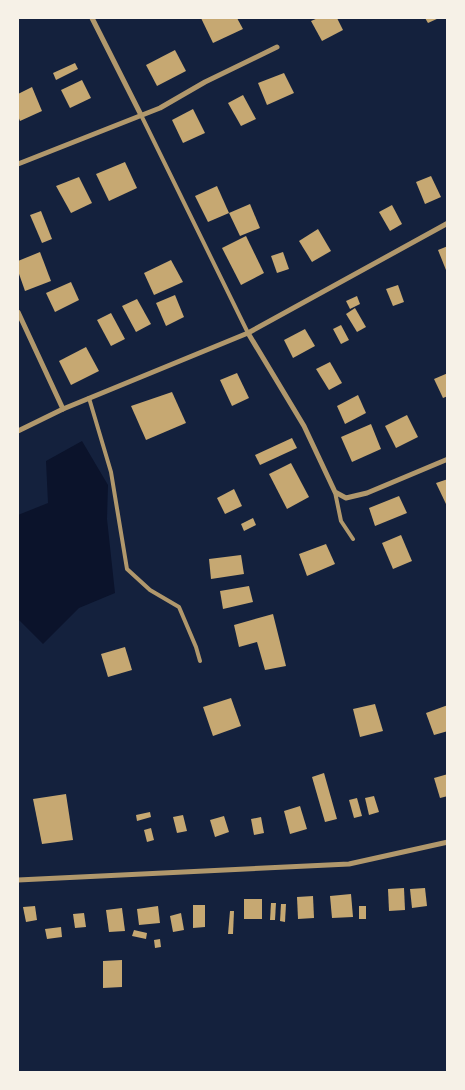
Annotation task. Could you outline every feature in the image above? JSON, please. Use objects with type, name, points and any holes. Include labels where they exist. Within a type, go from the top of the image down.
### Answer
[{"type":"street","points":[[92,18],[141,115]]},
{"type":"street","points":[[18,164],[160,108],[205,82],[277,47]]},
{"type":"street","points":[[18,431],[63,409],[248,333],[448,224]]},
{"type":"street","points":[[18,312],[63,409]]},
{"type":"street","points":[[248,333],[304,426],[335,492],[346,498],[367,493],[448,459]]},
{"type":"street","points":[[18,880],[349,864],[448,842]]},
{"type":"lane","points":[[141,115],[248,333]]},
{"type":"lane","points":[[89,398],[111,472],[127,569],[150,590],[179,607],[196,646],[200,661]]},
{"type":"lane","points":[[335,492],[341,521],[353,539]]},
{"type":"water","points":[[82,441],[108,485],[107,519],[115,593],[79,608],[43,644],[18,619],[18,515],[48,503],[46,461]]},
{"type":"building","points":[[201,18],[237,18],[243,29],[213,43]]},
{"type":"building","points":[[318,18],[337,18],[343,30],[322,41],[311,21]]},
{"type":"building","points":[[425,18],[439,18],[428,23]]},
{"type":"building","points":[[175,50],[186,71],[157,86],[146,65]]},
{"type":"building","points":[[75,63],[78,69],[56,80],[53,73]]},
{"type":"building","points":[[284,73],[294,93],[267,105],[258,83]]},
{"type":"building","points":[[82,80],[91,98],[70,108],[61,90]]},
{"type":"building","points":[[32,87],[42,111],[20,121],[18,116],[18,94]]},
{"type":"building","points":[[243,95],[256,119],[241,126],[228,103]]},
{"type":"building","points":[[193,109],[205,133],[183,143],[172,120]]},
{"type":"building","points":[[125,162],[137,188],[109,201],[96,174]]},
{"type":"building","points":[[431,176],[441,197],[425,204],[416,182]]},
{"type":"building","points":[[79,177],[92,203],[71,213],[56,186]]},
{"type":"building","points":[[217,186],[229,213],[208,222],[195,196]]},
{"type":"building","points":[[250,204],[260,228],[240,236],[229,213]]},
{"type":"building","points":[[392,205],[402,224],[390,231],[379,212]]},
{"type":"building","points":[[41,211],[52,239],[42,243],[30,215]]},
{"type":"building","points":[[318,229],[331,251],[312,262],[299,241]]},
{"type":"building","points":[[246,236],[264,273],[241,285],[222,248]]},
{"type":"building","points":[[448,246],[448,269],[446,270],[438,250]]},
{"type":"building","points":[[40,252],[51,281],[25,291],[18,271],[18,261]]},
{"type":"building","points":[[283,252],[289,269],[277,273],[271,256]]},
{"type":"building","points":[[171,260],[183,282],[154,295],[144,273]]},
{"type":"building","points":[[71,282],[79,300],[55,312],[46,293]]},
{"type":"building","points":[[398,285],[404,302],[393,306],[386,289]]},
{"type":"building","points":[[175,295],[184,317],[166,326],[156,303]]},
{"type":"building","points":[[357,296],[360,304],[350,309],[346,301]]},
{"type":"building","points":[[137,299],[151,324],[136,332],[122,306]]},
{"type":"building","points":[[355,308],[366,327],[357,332],[346,314]]},
{"type":"building","points":[[111,313],[125,339],[111,346],[97,320]]},
{"type":"building","points":[[341,325],[349,340],[341,344],[333,329]]},
{"type":"building","points":[[305,329],[315,346],[293,358],[284,340]]},
{"type":"building","points":[[86,347],[99,371],[71,385],[59,361]]},
{"type":"building","points":[[330,362],[342,383],[329,390],[316,369]]},
{"type":"building","points":[[237,373],[249,398],[232,406],[220,380]]},
{"type":"building","points":[[448,373],[448,396],[443,398],[434,379]]},
{"type":"building","points":[[172,392],[186,423],[146,440],[131,406]]},
{"type":"building","points":[[358,395],[366,413],[345,424],[337,406]]},
{"type":"building","points":[[407,415],[418,437],[396,448],[385,426]]},
{"type":"building","points":[[371,424],[381,449],[352,462],[341,437]]},
{"type":"building","points":[[292,438],[297,448],[260,465],[255,455]]},
{"type":"building","points":[[291,463],[309,497],[287,509],[269,474]]},
{"type":"building","points":[[448,479],[448,503],[446,504],[436,483]]},
{"type":"building","points":[[234,489],[242,506],[225,514],[217,498]]},
{"type":"building","points":[[399,496],[407,513],[375,526],[369,508]]},
{"type":"building","points":[[253,518],[256,525],[244,531],[241,524]]},
{"type":"building","points":[[401,535],[412,561],[393,569],[382,543]]},
{"type":"building","points":[[326,544],[335,564],[307,576],[299,554]]},
{"type":"building","points":[[241,555],[244,574],[211,579],[209,559]]},
{"type":"building","points":[[249,586],[253,602],[223,609],[220,591]]},
{"type":"building","points":[[273,614],[286,666],[265,670],[257,642],[239,647],[234,625]]},
{"type":"building","points":[[125,647],[132,670],[108,677],[101,654]]},
{"type":"building","points":[[231,698],[241,726],[213,736],[203,707]]},
{"type":"building","points":[[375,704],[383,731],[360,737],[353,709]]},
{"type":"building","points":[[448,705],[448,731],[434,735],[426,713]]},
{"type":"building","points":[[324,773],[337,819],[325,822],[312,777]]},
{"type":"building","points":[[448,774],[448,796],[440,798],[434,778]]},
{"type":"building","points":[[66,794],[73,840],[42,844],[33,799]]},
{"type":"building","points":[[374,796],[379,812],[369,815],[365,798]]},
{"type":"building","points":[[357,798],[362,816],[354,818],[349,800]]},
{"type":"building","points":[[300,806],[307,829],[290,834],[284,811]]},
{"type":"building","points":[[150,812],[151,817],[137,821],[136,815]]},
{"type":"building","points":[[183,815],[187,831],[177,833],[173,817]]},
{"type":"building","points":[[224,816],[229,832],[215,837],[210,820]]},
{"type":"building","points":[[261,817],[264,833],[254,835],[251,819]]},
{"type":"building","points":[[151,828],[154,840],[147,842],[144,830]]},
{"type":"building","points":[[404,888],[405,910],[389,911],[388,889]]},
{"type":"building","points":[[425,888],[427,906],[412,908],[410,889]]},
{"type":"building","points":[[351,894],[353,917],[332,918],[330,896]]},
{"type":"building","points":[[313,896],[314,918],[298,919],[297,897]]},
{"type":"building","points":[[244,899],[262,899],[262,919],[244,919]]},
{"type":"building","points":[[271,903],[276,903],[275,920],[270,920]]},
{"type":"building","points":[[281,904],[286,904],[285,922],[280,921]]},
{"type":"building","points":[[193,905],[205,905],[205,927],[193,928]]},
{"type":"building","points":[[35,906],[37,920],[26,922],[23,907]]},
{"type":"building","points":[[158,906],[160,923],[139,925],[137,909]]},
{"type":"building","points":[[359,906],[366,906],[366,919],[359,919]]},
{"type":"building","points":[[122,908],[125,931],[109,932],[106,910]]},
{"type":"building","points":[[230,911],[234,911],[233,934],[228,934]]},
{"type":"building","points":[[84,913],[86,927],[75,928],[73,914]]},
{"type":"building","points":[[181,913],[184,930],[173,932],[170,916]]},
{"type":"building","points":[[61,927],[62,937],[47,939],[45,929]]},
{"type":"building","points":[[134,930],[147,933],[146,939],[132,936]]},
{"type":"building","points":[[160,939],[161,947],[155,948],[154,940]]},
{"type":"building","points":[[122,960],[122,987],[103,988],[103,961]]}]
